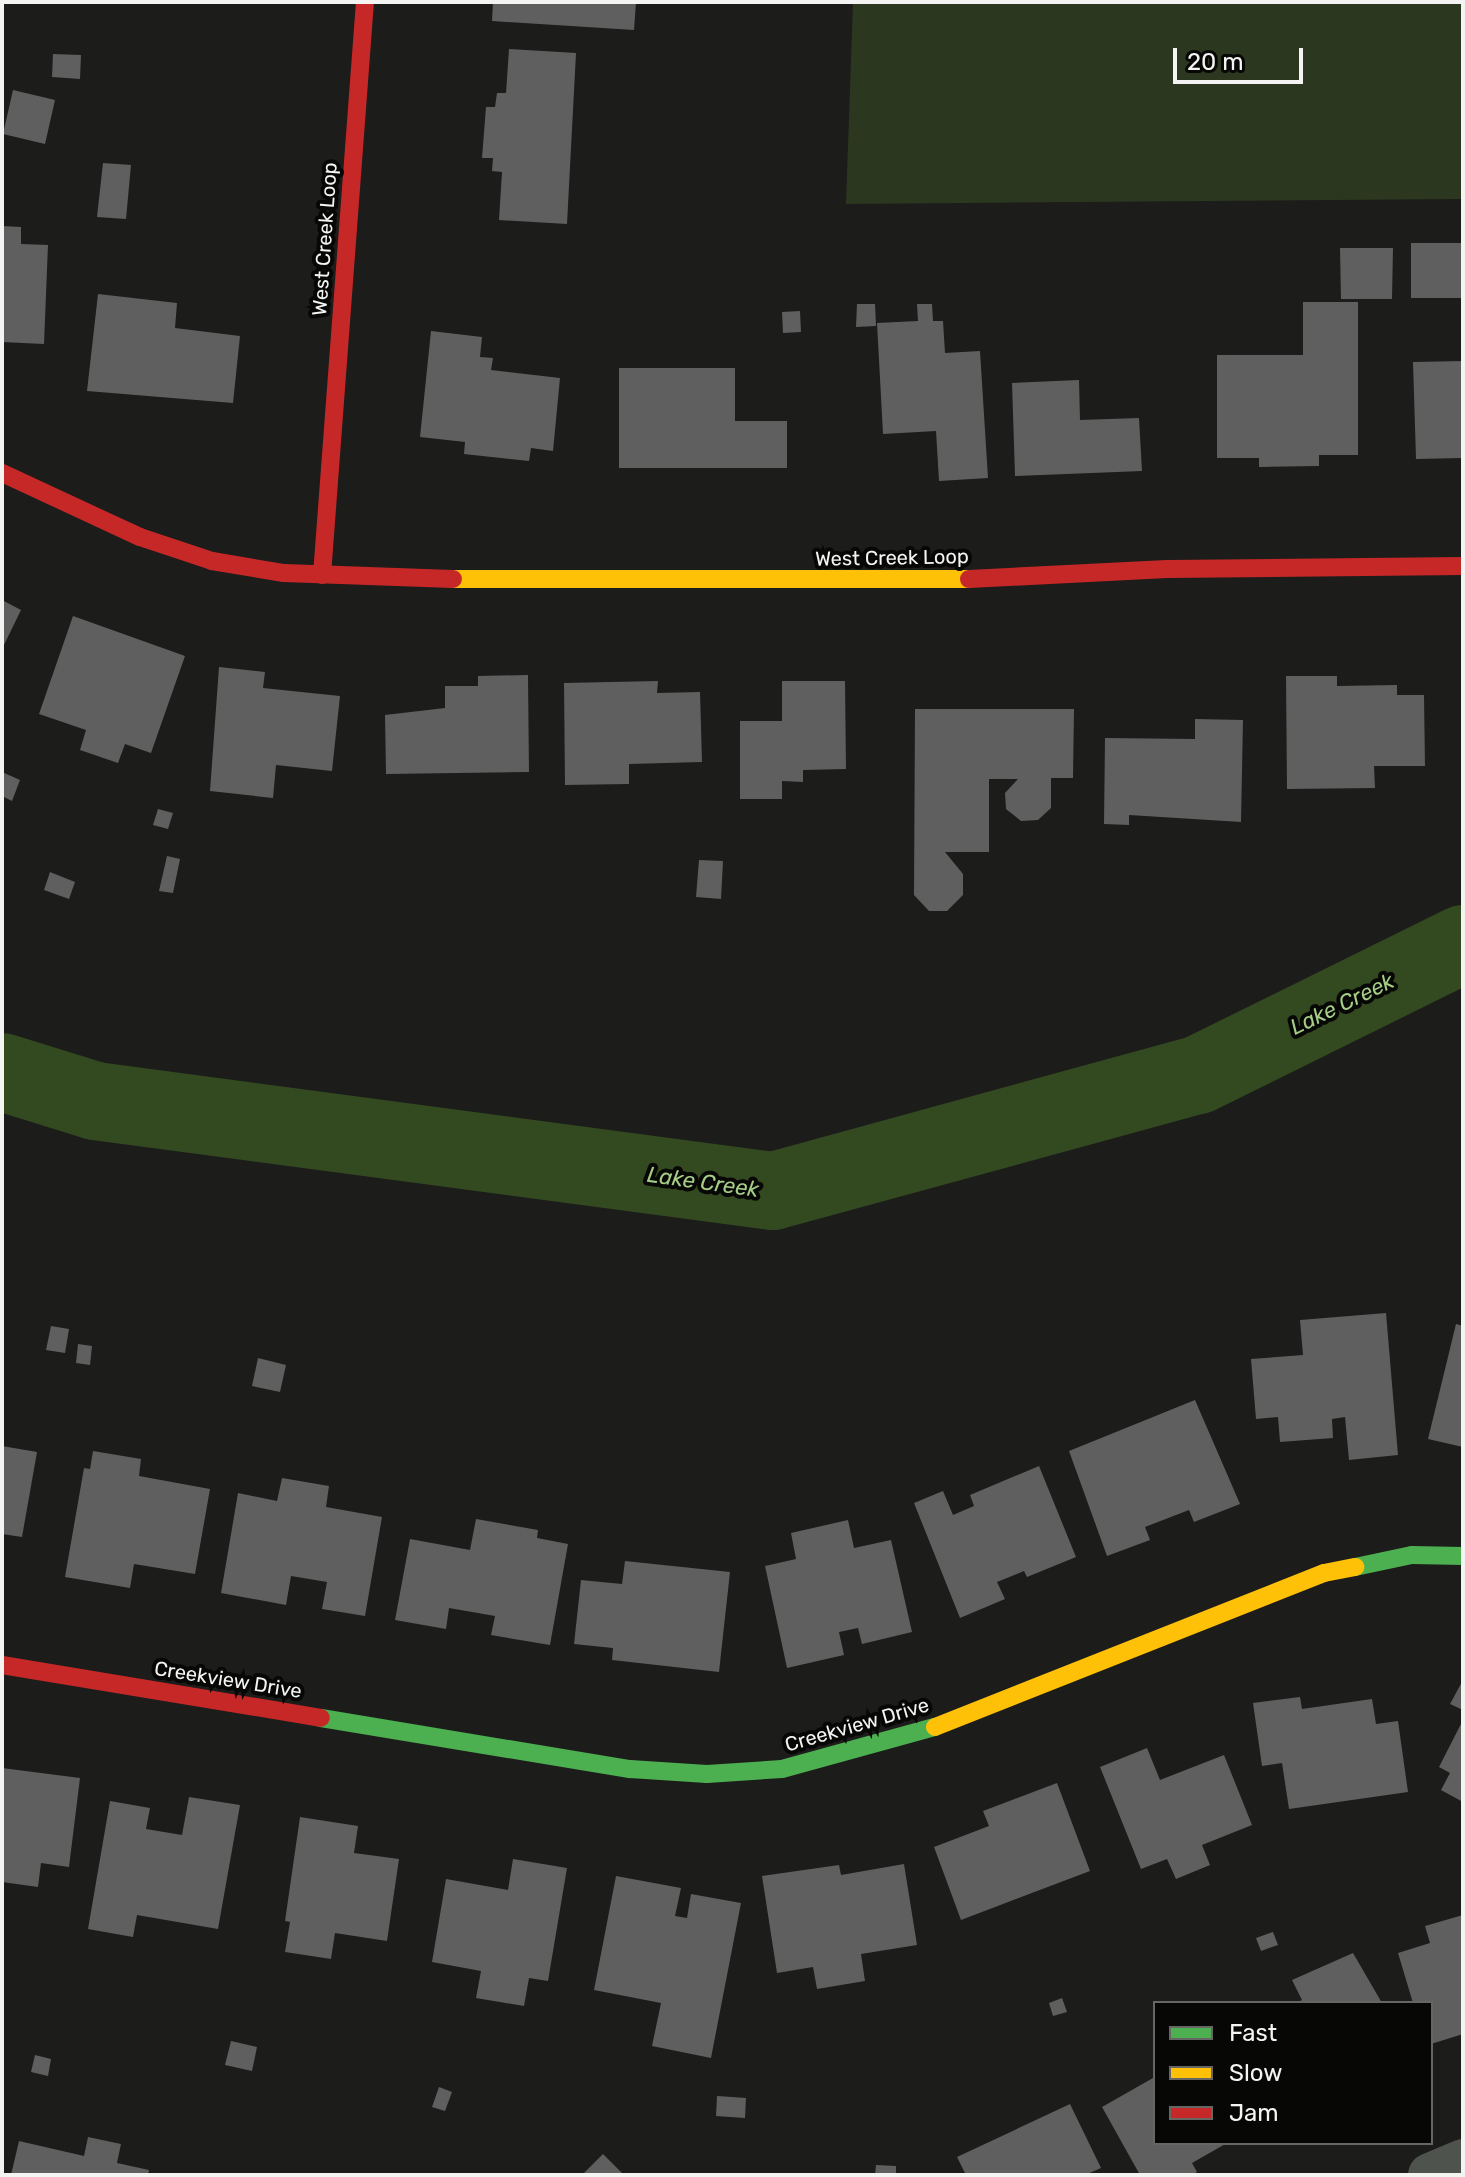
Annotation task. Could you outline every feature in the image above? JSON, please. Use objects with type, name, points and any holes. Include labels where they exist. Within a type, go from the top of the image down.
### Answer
[{"type":"street","name":"West Creek Loop","points":[[322,575],[365,2]]},
{"type":"street","name":"West Creek Loop","points":[[2,473],[140,537],[212,561],[391,580],[661,576],[908,581],[1167,569],[1463,566]]},
{"type":"street","name":"Creekview Drive","points":[[2,1665],[630,1769],[707,1774],[782,1769],[928,1730],[1324,1573],[1412,1555],[1463,1556]]},
{"type":"street","points":[[1430,2175],[1463,2161]]},
{"type":"green space","points":[[853,2],[1463,2],[1463,199],[846,204]]},
{"type":"building","points":[[493,2],[636,2],[634,30],[492,21]]},
{"type":"building","points":[[509,49],[576,53],[567,224],[499,220],[502,172],[492,171],[493,158],[482,158],[486,107],[495,107],[497,93],[506,93]]},
{"type":"building","points":[[53,54],[81,55],[80,79],[52,77]]},
{"type":"building","points":[[13,90],[55,100],[45,144],[3,134]]},
{"type":"building","points":[[103,163],[131,165],[126,219],[97,217]]},
{"type":"building","points":[[2,226],[21,227],[21,244],[48,245],[44,344],[2,342]]},
{"type":"building","points":[[1411,243],[1461,243],[1461,298],[1411,298]]},
{"type":"building","points":[[1340,248],[1393,248],[1392,299],[1341,299]]},
{"type":"building","points":[[98,294],[177,303],[175,328],[240,336],[233,403],[87,391]]},
{"type":"building","points":[[1303,302],[1358,302],[1358,455],[1319,455],[1319,466],[1259,467],[1259,458],[1217,458],[1217,355],[1303,355]]},
{"type":"building","points":[[857,304],[875,304],[876,326],[856,327]]},
{"type":"building","points":[[917,304],[932,304],[933,321],[943,321],[945,353],[980,351],[988,478],[939,481],[936,431],[883,434],[877,323],[918,321]]},
{"type":"building","points":[[800,311],[801,332],[783,333],[782,312]]},
{"type":"building","points":[[431,331],[482,337],[480,357],[493,358],[491,370],[560,378],[553,451],[531,448],[529,461],[464,454],[465,442],[420,437]]},
{"type":"building","points":[[1463,361],[1463,458],[1416,459],[1413,362]]},
{"type":"building","points":[[619,368],[735,368],[735,421],[787,421],[787,468],[619,468]]},
{"type":"building","points":[[1079,380],[1080,420],[1139,418],[1142,471],[1015,476],[1012,383]]},
{"type":"building","points":[[2,600],[21,610],[2,649]]},
{"type":"building","points":[[73,616],[185,656],[151,753],[125,744],[118,763],[80,750],[86,730],[39,714]]},
{"type":"building","points":[[219,667],[265,672],[263,688],[340,696],[332,771],[276,765],[273,798],[210,791]]},
{"type":"building","points":[[528,675],[529,772],[386,774],[385,715],[445,708],[445,686],[478,686],[478,676]]},
{"type":"building","points":[[1286,676],[1337,676],[1337,686],[1397,685],[1397,695],[1424,695],[1425,766],[1374,766],[1375,788],[1287,789]]},
{"type":"building","points":[[658,681],[657,693],[700,692],[702,762],[629,764],[629,784],[565,785],[564,683]]},
{"type":"building","points":[[782,681],[845,681],[846,769],[803,770],[803,782],[782,781],[782,799],[740,799],[740,721],[782,721]]},
{"type":"building","points":[[915,709],[1074,709],[1073,778],[1051,778],[1051,808],[1038,820],[1021,821],[1006,809],[1005,793],[1018,779],[989,779],[989,852],[945,852],[963,874],[963,895],[947,911],[929,911],[914,895]]},
{"type":"building","points":[[1195,719],[1243,720],[1241,822],[1129,815],[1129,825],[1104,824],[1105,738],[1195,739]]},
{"type":"building","points":[[2,772],[20,780],[12,801],[2,796]]},
{"type":"building","points":[[158,809],[173,813],[168,829],[153,825]]},
{"type":"building","points":[[167,856],[180,859],[173,893],[159,891]]},
{"type":"building","points":[[699,860],[723,861],[721,899],[696,897]]},
{"type":"building","points":[[50,872],[75,882],[69,899],[44,890]]},
{"type":"building","points":[[1386,1313],[1398,1455],[1349,1460],[1345,1417],[1332,1419],[1333,1438],[1280,1442],[1278,1417],[1256,1419],[1251,1359],[1303,1355],[1300,1320]]},
{"type":"building","points":[[1456,1324],[1463,1326],[1463,1447],[1428,1439]]},
{"type":"building","points":[[51,1326],[69,1329],[65,1353],[46,1350]]},
{"type":"building","points":[[78,1344],[92,1346],[90,1365],[76,1363]]},
{"type":"building","points":[[258,1358],[286,1365],[280,1392],[252,1386]]},
{"type":"building","points":[[1195,1400],[1240,1504],[1194,1522],[1189,1510],[1145,1527],[1150,1540],[1107,1556],[1069,1451]]},
{"type":"building","points":[[2,1446],[37,1452],[22,1537],[2,1534]]},
{"type":"building","points":[[93,1451],[141,1459],[139,1476],[210,1489],[195,1574],[134,1564],[130,1588],[65,1577],[84,1468],[90,1469]]},
{"type":"building","points":[[1039,1466],[1076,1557],[1027,1577],[1024,1571],[997,1582],[1005,1599],[960,1618],[914,1503],[943,1491],[953,1515],[974,1506],[970,1495]]},
{"type":"building","points":[[282,1478],[329,1486],[326,1507],[382,1517],[365,1616],[322,1609],[327,1582],[291,1576],[286,1605],[221,1593],[238,1493],[277,1501]]},
{"type":"building","points":[[476,1519],[538,1530],[537,1538],[568,1544],[550,1645],[491,1635],[495,1616],[449,1608],[446,1629],[395,1620],[410,1539],[470,1550]]},
{"type":"building","points":[[848,1520],[854,1548],[891,1540],[912,1632],[862,1644],[858,1628],[839,1632],[844,1655],[787,1668],[765,1566],[796,1559],[791,1533]]},
{"type":"building","points":[[625,1561],[730,1572],[719,1672],[612,1660],[613,1648],[574,1644],[581,1580],[622,1584]]},
{"type":"building","points":[[1463,1680],[1463,1710],[1450,1704]]},
{"type":"building","points":[[1300,1697],[1302,1709],[1372,1699],[1376,1724],[1398,1721],[1408,1792],[1289,1809],[1282,1763],[1262,1766],[1253,1703]]},
{"type":"building","points":[[1463,1720],[1463,1802],[1441,1790],[1450,1773],[1439,1767]]},
{"type":"building","points":[[1147,1748],[1160,1780],[1224,1755],[1252,1825],[1202,1845],[1210,1865],[1176,1879],[1167,1859],[1141,1869],[1100,1767]]},
{"type":"building","points":[[2,1768],[80,1778],[69,1867],[41,1863],[38,1887],[2,1882]]},
{"type":"building","points":[[1057,1783],[1090,1871],[961,1920],[934,1847],[989,1826],[983,1811]]},
{"type":"building","points":[[189,1797],[240,1805],[218,1929],[137,1915],[133,1937],[88,1929],[110,1801],[150,1808],[146,1829],[182,1835]]},
{"type":"building","points":[[300,1817],[358,1826],[354,1853],[399,1859],[387,1941],[335,1933],[331,1959],[285,1952],[290,1922],[285,1921]]},
{"type":"building","points":[[513,1859],[567,1868],[548,1981],[529,1978],[524,2006],[476,1998],[481,1971],[432,1962],[446,1879],[508,1890]]},
{"type":"building","points":[[904,1864],[917,1945],[861,1954],[865,1981],[817,1989],[813,1967],[777,1973],[762,1876],[839,1865],[841,1875]]},
{"type":"building","points":[[616,1876],[681,1888],[675,1916],[687,1918],[691,1894],[741,1903],[711,2058],[652,2046],[661,2003],[594,1990]]},
{"type":"building","points":[[1463,1915],[1463,2034],[1433,2043],[1433,2001],[1412,2001],[1398,1953],[1430,1943],[1425,1926]]},
{"type":"building","points":[[1273,1932],[1278,1945],[1261,1951],[1256,1938]]},
{"type":"building","points":[[1353,1953],[1381,2001],[1300,2001],[1292,1980]]},
{"type":"building","points":[[1062,1998],[1067,2012],[1053,2016],[1049,2003]]},
{"type":"building","points":[[231,2041],[257,2047],[252,2071],[225,2065]]},
{"type":"building","points":[[35,2055],[51,2059],[48,2076],[31,2072]]},
{"type":"building","points":[[1153,2078],[1153,2145],[1224,2145],[1192,2163],[1197,2172],[1191,2175],[1140,2175],[1102,2107]]},
{"type":"building","points":[[439,2087],[452,2092],[445,2111],[432,2107]]},
{"type":"building","points":[[717,2096],[746,2098],[745,2118],[716,2116]]},
{"type":"building","points":[[1070,2104],[1101,2168],[1085,2175],[966,2175],[957,2157]]},
{"type":"building","points":[[88,2137],[121,2144],[117,2163],[149,2170],[148,2175],[11,2175],[19,2141],[84,2156]]},
{"type":"building","points":[[603,2154],[624,2175],[582,2175]]},
{"type":"building","points":[[876,2165],[896,2166],[896,2175],[875,2175]]},
{"type":"waterway","name":"Lake Creek","points":[[2,1072],[95,1101],[773,1191],[1198,1075],[1463,944]]},
{"type":"traffic: fast","points":[[1355,1567],[1412,1555],[1463,1556]]},
{"type":"traffic: fast","points":[[321,1718],[630,1769],[707,1774],[782,1769],[935,1727]]},
{"type":"traffic: slow","points":[[453,579],[969,579]]},
{"type":"traffic: slow","points":[[935,1727],[1324,1573],[1355,1567]]},
{"type":"traffic: jam","points":[[322,575],[365,2]]},
{"type":"traffic: jam","points":[[2,473],[140,537],[212,561],[284,573],[453,579]]},
{"type":"traffic: jam","points":[[969,579],[1167,569],[1463,566]]},
{"type":"traffic: jam","points":[[2,1665],[321,1718]]}]
